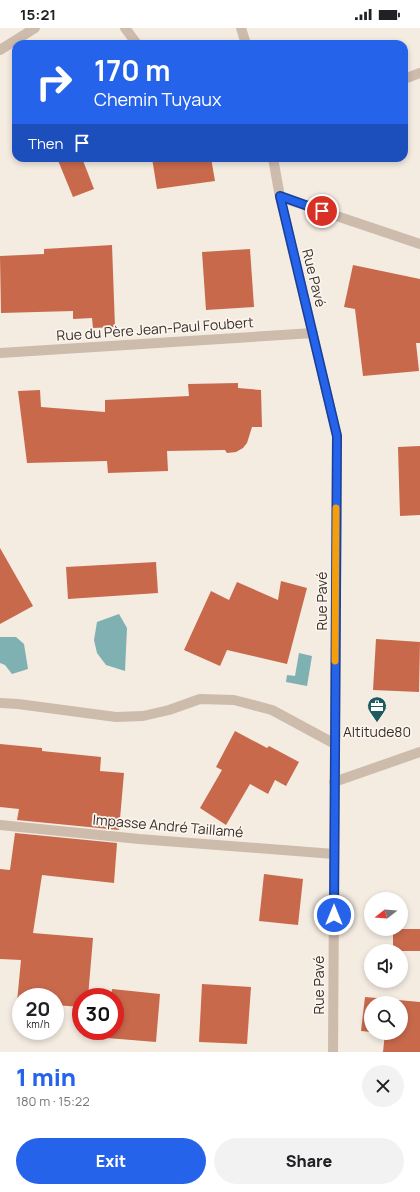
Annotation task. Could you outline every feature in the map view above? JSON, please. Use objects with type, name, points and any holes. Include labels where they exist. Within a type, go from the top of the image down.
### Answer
[{"type":"street","points":[[16,40],[35,28]]},
{"type":"street","points":[[125,28],[134,40]]},
{"type":"street","points":[[241,28],[245,40]]},
{"type":"street","points":[[0,50],[12,42]]},
{"type":"street","points":[[408,78],[420,73]]},
{"type":"street","name":"Rue Pavé","points":[[273,162],[337,436],[333,1052]]},
{"type":"street","points":[[280,196],[420,244]]},
{"type":"street","name":"Rue du Père Jean-Paul Foubert","points":[[0,353],[313,333]]},
{"type":"street","points":[[0,703],[116,717],[143,716],[168,710],[200,699],[234,700],[272,710],[335,744]]},
{"type":"street","points":[[334,782],[420,752]]},
{"type":"street","name":"Impasse André Taillamé","points":[[0,825],[138,839],[334,854]]},
{"type":"water","points":[[119,614],[127,628],[125,671],[106,665],[97,653],[94,640],[97,622]]},
{"type":"water","points":[[0,637],[16,637],[24,644],[28,669],[12,674],[5,665],[0,663]]},
{"type":"water","points":[[299,653],[312,656],[307,686],[286,682],[287,675],[295,676]]},
{"type":"building","points":[[59,162],[84,162],[94,189],[73,197]]},
{"type":"building","points":[[153,162],[212,162],[215,181],[157,189]]},
{"type":"building","points":[[112,245],[115,327],[93,328],[92,318],[73,319],[73,311],[1,313],[0,256],[44,254],[44,249]]},
{"type":"building","points":[[250,249],[254,307],[206,310],[202,252]]},
{"type":"building","points":[[353,265],[420,279],[420,343],[416,343],[419,371],[363,376],[355,309],[344,307]]},
{"type":"building","points":[[238,383],[238,388],[261,390],[262,427],[252,427],[247,443],[243,448],[236,452],[227,453],[225,450],[167,451],[168,471],[108,473],[107,461],[27,463],[18,391],[40,390],[41,407],[105,412],[105,400],[189,396],[188,384]]},
{"type":"building","points":[[420,446],[420,515],[400,516],[398,447]]},
{"type":"building","points":[[0,548],[33,606],[0,624]]},
{"type":"building","points":[[156,562],[158,593],[68,599],[66,567]]},
{"type":"building","points":[[281,581],[307,588],[287,664],[227,650],[220,666],[184,650],[211,591],[229,600],[237,582],[278,600]]},
{"type":"building","points":[[376,639],[420,642],[419,692],[373,690]]},
{"type":"building","points":[[235,731],[267,748],[269,746],[299,762],[286,786],[275,780],[268,794],[250,784],[226,825],[200,808],[222,770],[216,767]]},
{"type":"building","points":[[0,744],[42,748],[42,751],[101,757],[100,771],[124,773],[119,830],[17,820],[19,809],[0,807]]},
{"type":"building","points":[[15,833],[117,843],[114,883],[42,875],[33,933],[93,938],[89,988],[72,988],[72,1006],[64,1006],[64,988],[18,988],[21,960],[0,959],[0,869],[10,870]]},
{"type":"building","points":[[264,874],[303,879],[298,925],[259,921]]},
{"type":"building","points":[[408,929],[420,929],[420,951],[408,951],[408,944],[393,944],[393,936],[408,936]]},
{"type":"building","points":[[202,984],[251,987],[247,1044],[199,1042]]},
{"type":"building","points":[[124,990],[160,994],[156,1042],[124,1039]]},
{"type":"building","points":[[408,1001],[420,1002],[420,1052],[383,1052],[384,1040],[408,1040]]},
{"type":"building","points":[[364,1006],[364,1031],[361,1031]]},
{"type":"slow traffic","points":[[335,661],[336,508]]},
{"type":"place","name":"Altitude80","points":[[377,723]]},
{"type":"route","points":[[322,211],[280,196],[337,436],[334,915]]}]
